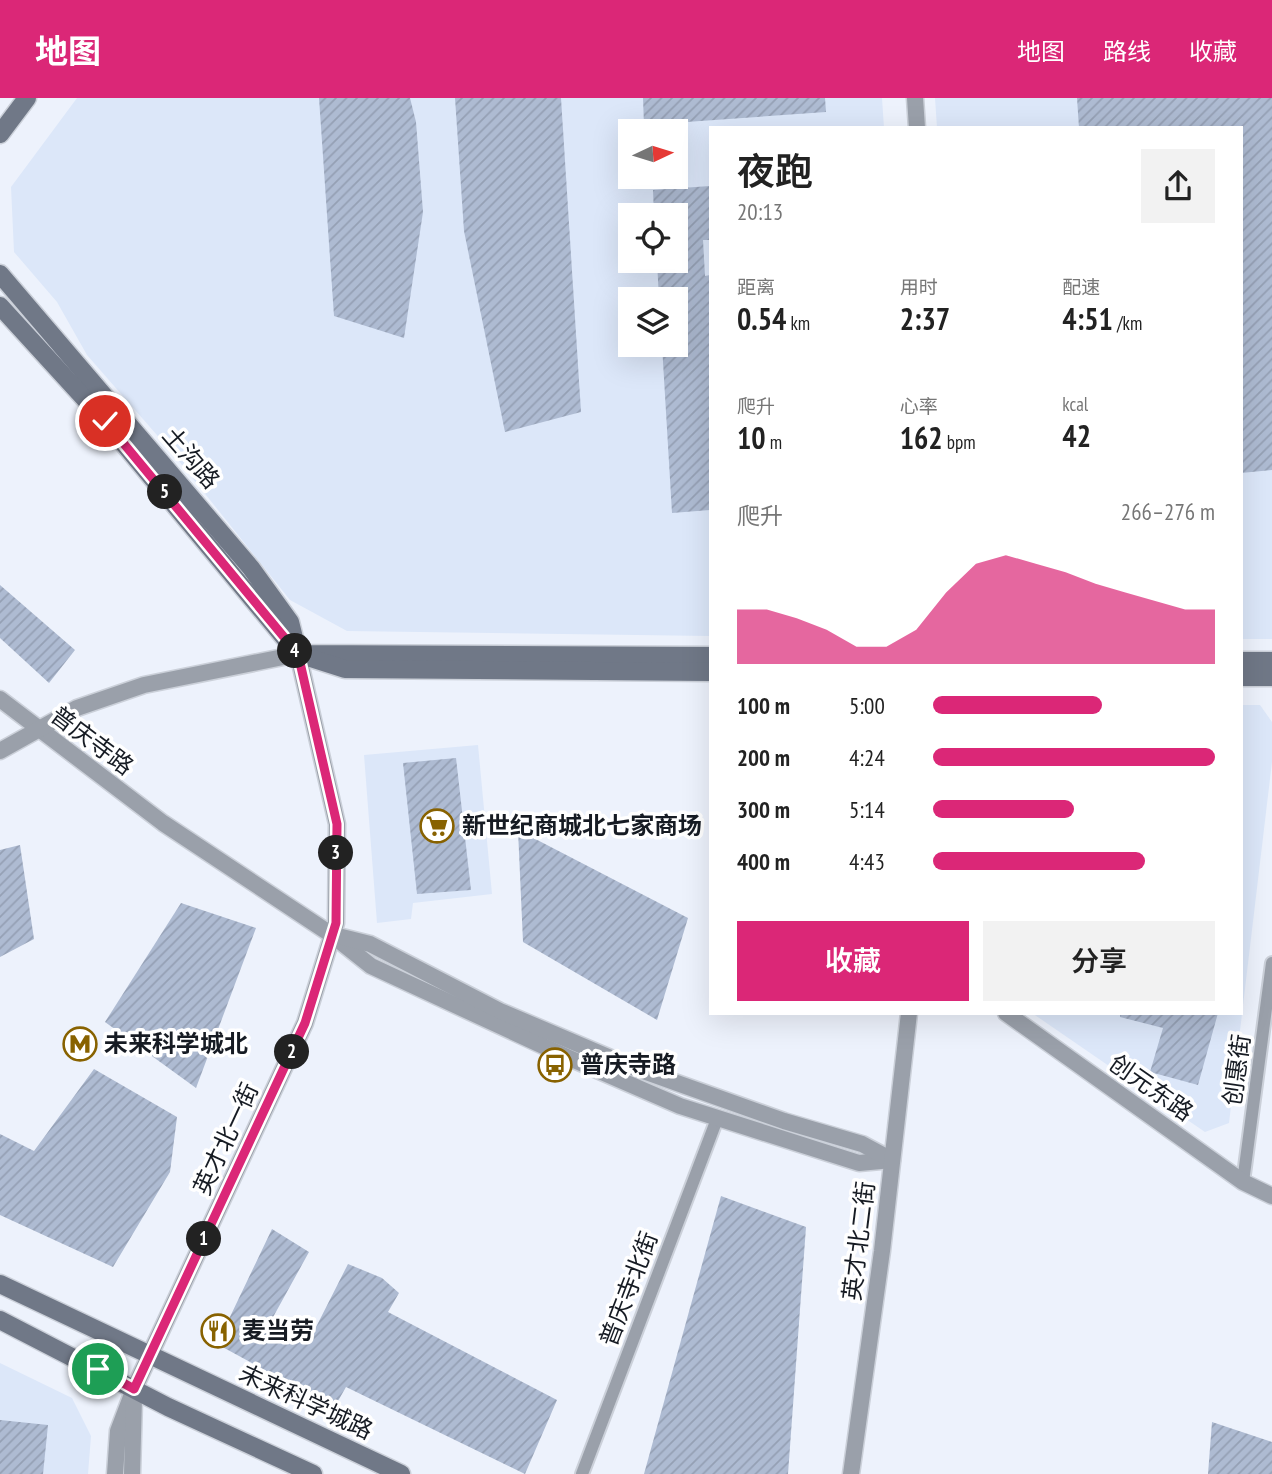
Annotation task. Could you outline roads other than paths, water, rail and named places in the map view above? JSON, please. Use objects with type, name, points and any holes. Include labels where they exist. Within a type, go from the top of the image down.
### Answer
[{"type":"main road","points":[[0,134],[27,98]]},
{"type":"main road","name":"土沟路","points":[[0,274],[251,568],[289,622],[298,654]]},
{"type":"main road","name":"土沟路","points":[[0,306],[105,421],[298,654]]},
{"type":"main road","points":[[298,654],[709,656]]},
{"type":"main road","points":[[298,654],[345,668],[709,672]]},
{"type":"main road","points":[[1243,661],[1272,661]]},
{"type":"main road","points":[[1243,677],[1272,677]]},
{"type":"main road","name":"未来科学城路","points":[[0,1284],[401,1474]]},
{"type":"main road","points":[[0,1320],[134,1389],[313,1474]]},
{"type":"street","points":[[915,98],[917,126]]},
{"type":"street","points":[[0,751],[77,708],[144,685],[298,654]]},
{"type":"street","name":"英才北一街","points":[[115,1474],[118,1431],[134,1389],[305,1023],[336,923],[337,824],[298,654]]},
{"type":"street","name":"普庆寺路","points":[[0,699],[173,831],[332,935],[371,966],[567,1058],[717,1119],[859,1163],[892,1160]]},
{"type":"street","name":"普庆寺路","points":[[332,935],[370,944],[499,1011],[623,1063],[707,1096],[862,1144],[892,1160]]},
{"type":"street","name":"创惠街","points":[[1243,1182],[1272,963]]},
{"type":"street","name":"英才北二街","points":[[851,1474],[909,1015]]},
{"type":"street","name":"创元东路","points":[[1009,1015],[1243,1182],[1272,1196]]},
{"type":"street","name":"普庆寺北街","points":[[582,1474],[717,1119]]},
{"type":"street","name":"英才北一街","points":[[132,1474],[134,1389]]},
{"type":"place","name":"新世纪商城北七家商场","points":[[437,826]]},
{"type":"place","name":"未来科学城北","points":[[80,1044]]},
{"type":"place","name":"普庆寺路","points":[[555,1065]]},
{"type":"place","name":"麦当劳","points":[[218,1331]]}]
